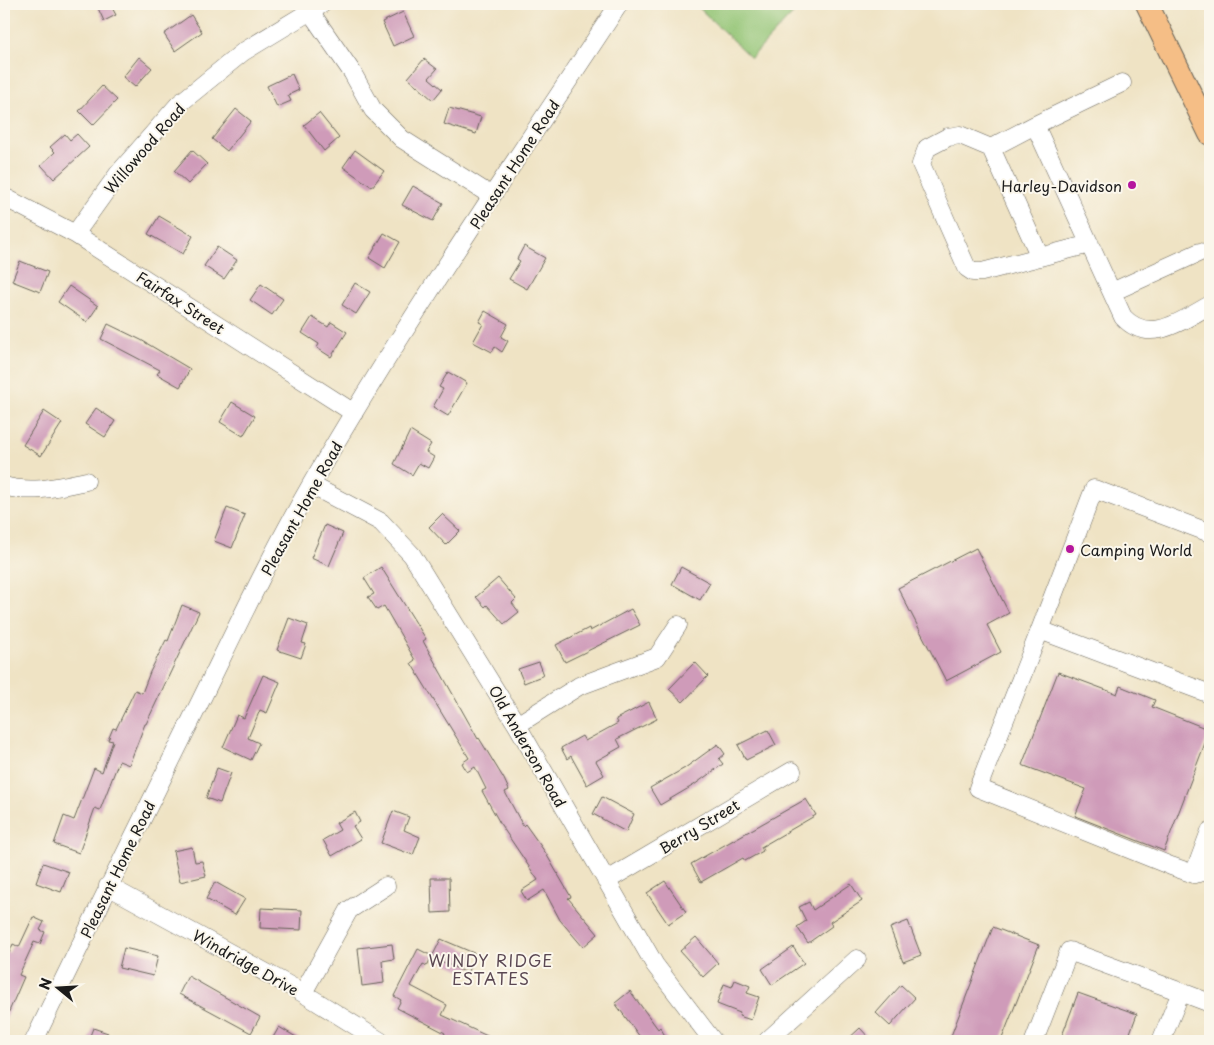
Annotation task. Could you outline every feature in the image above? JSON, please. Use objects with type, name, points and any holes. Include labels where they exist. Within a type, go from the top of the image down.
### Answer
[{"type":"main road","points":[[1147,4],[1210,134]]},
{"type":"street","name":"Pleasant Home Road","points":[[34,1041],[108,886],[241,619],[311,485],[354,413],[492,196],[619,4]]},
{"type":"street","points":[[312,7],[373,110],[402,139],[492,196]]},
{"type":"street","name":"Willowood Road","points":[[75,234],[118,174],[180,104],[243,52],[312,7]]},
{"type":"street","points":[[991,148],[1122,82]]},
{"type":"street","points":[[1035,125],[1123,317],[1133,328],[1165,329],[1210,305]]},
{"type":"street","points":[[1040,257],[991,148],[960,135],[948,137],[927,148],[921,164],[967,268],[973,272],[982,272],[1040,257],[1090,244]]},
{"type":"street","name":"Fairfax Street","points":[[4,197],[75,234],[354,413]]},
{"type":"street","points":[[1112,292],[1200,252]]},
{"type":"street","points":[[4,486],[16,489],[42,490],[86,481]]},
{"type":"street","name":"Old Anderson Road","points":[[311,485],[381,522],[398,537],[412,554],[517,725],[655,965],[713,1041]]},
{"type":"street","points":[[1210,533],[1094,489],[978,788],[1202,872],[1210,831]]},
{"type":"street","points":[[517,725],[579,686],[657,657],[678,625]]},
{"type":"street","points":[[1040,630],[1210,694]]},
{"type":"street","name":"Berry Street","points":[[606,881],[792,771]]},
{"type":"street","name":"Windridge Drive","points":[[108,886],[303,993],[380,1041]]},
{"type":"street","points":[[303,993],[349,910],[386,886]]},
{"type":"street","points":[[1034,1041],[1069,951],[1210,1003]]},
{"type":"street","points":[[767,1041],[857,959]]},
{"type":"street","points":[[1161,1041],[1181,992]]},
{"type":"green space","points":[[695,4],[802,4],[751,58]]},
{"type":"building","points":[[96,4],[110,4],[116,15],[104,21]]},
{"type":"building","points":[[403,12],[414,36],[393,46],[382,22]]},
{"type":"building","points":[[191,15],[202,32],[175,51],[164,34]]},
{"type":"building","points":[[139,57],[152,68],[135,87],[123,77]]},
{"type":"building","points":[[424,59],[437,69],[429,78],[442,89],[433,100],[408,78]]},
{"type":"building","points":[[292,74],[299,90],[288,95],[291,101],[277,107],[267,86]]},
{"type":"building","points":[[102,86],[117,100],[93,125],[79,111]]},
{"type":"building","points":[[449,108],[481,117],[476,134],[444,124]]},
{"type":"building","points":[[236,109],[251,121],[227,151],[212,139]]},
{"type":"building","points":[[319,113],[339,138],[324,151],[304,125]]},
{"type":"building","points":[[65,134],[70,140],[77,134],[89,147],[54,179],[41,165],[55,152],[50,147]]},
{"type":"building","points":[[192,150],[207,164],[188,184],[174,171]]},
{"type":"building","points":[[355,150],[384,171],[372,187],[343,167]]},
{"type":"building","points":[[413,186],[443,203],[433,221],[402,205]]},
{"type":"building","points":[[159,216],[193,236],[183,254],[148,234]]},
{"type":"building","points":[[384,233],[400,242],[385,268],[369,258]]},
{"type":"building","points":[[524,246],[545,258],[527,289],[509,279],[520,261],[517,259]]},
{"type":"building","points":[[217,247],[237,260],[224,279],[204,266]]},
{"type":"building","points":[[20,261],[48,272],[40,292],[12,281]]},
{"type":"building","points":[[355,283],[370,292],[356,314],[342,305]]},
{"type":"building","points":[[261,284],[283,299],[272,315],[250,300]]},
{"type":"building","points":[[69,286],[98,306],[87,322],[58,302]]},
{"type":"building","points":[[485,311],[508,324],[501,337],[508,341],[502,352],[495,347],[492,352],[473,342],[483,324],[479,322]]},
{"type":"building","points":[[312,317],[328,327],[331,322],[347,332],[331,357],[317,348],[319,344],[302,333]]},
{"type":"building","points":[[108,324],[141,340],[190,369],[180,387],[157,374],[160,370],[101,339]]},
{"type":"building","points":[[448,372],[467,383],[448,416],[433,407],[443,389],[439,387]]},
{"type":"building","points":[[232,402],[255,416],[243,436],[220,422]]},
{"type":"building","points":[[96,408],[115,421],[105,437],[85,424]]},
{"type":"building","points":[[44,411],[62,423],[41,456],[23,445]]},
{"type":"building","points":[[410,431],[431,444],[426,452],[434,457],[428,468],[419,463],[412,475],[394,464]]},
{"type":"building","points":[[227,508],[245,515],[232,548],[214,541]]},
{"type":"building","points":[[442,514],[460,531],[446,545],[429,527]]},
{"type":"building","points":[[325,525],[343,533],[329,566],[311,558]]},
{"type":"building","points":[[976,548],[1009,613],[987,625],[1001,652],[946,681],[898,588]]},
{"type":"building","points":[[381,567],[426,639],[423,641],[478,739],[504,779],[509,790],[505,792],[523,826],[525,824],[545,852],[571,897],[568,898],[598,934],[583,947],[560,920],[544,890],[527,901],[521,891],[538,880],[501,825],[482,791],[486,789],[475,767],[467,772],[462,763],[469,758],[411,663],[415,660],[384,606],[377,610],[368,597],[374,594],[364,578]]},
{"type":"building","points":[[681,567],[710,583],[700,600],[672,584]]},
{"type":"building","points":[[498,578],[516,599],[512,603],[519,612],[504,624],[487,605],[485,607],[476,597]]},
{"type":"building","points":[[182,605],[199,612],[145,724],[129,765],[119,761],[100,810],[95,808],[79,853],[54,844],[64,816],[74,820],[94,768],[102,772],[113,741],[108,740],[113,728],[116,729],[135,690],[142,693],[166,640],[168,641]]},
{"type":"building","points":[[631,609],[640,625],[565,662],[556,645],[589,628],[590,631]]},
{"type":"building","points":[[289,618],[308,625],[302,643],[306,644],[301,658],[277,650]]},
{"type":"building","points":[[539,662],[544,675],[524,683],[518,669]]},
{"type":"building","points":[[695,662],[708,676],[683,702],[669,689]]},
{"type":"building","points":[[1058,672],[1117,694],[1120,686],[1155,700],[1152,707],[1210,730],[1164,851],[1075,816],[1086,789],[1022,765]]},
{"type":"building","points":[[263,675],[280,682],[267,713],[260,710],[248,738],[259,743],[251,760],[223,747],[237,715],[244,718]]},
{"type":"building","points":[[649,702],[657,719],[617,739],[621,747],[596,761],[604,775],[587,785],[571,756],[567,759],[561,748],[582,736],[585,741],[618,723],[616,719]]},
{"type":"building","points":[[768,730],[776,745],[746,760],[738,745]]},
{"type":"building","points":[[718,744],[725,754],[719,759],[723,764],[694,785],[660,805],[650,788],[685,768]]},
{"type":"building","points":[[217,768],[231,773],[220,803],[206,798]]},
{"type":"building","points":[[602,797],[634,814],[626,832],[593,814]]},
{"type":"building","points":[[806,799],[816,815],[761,847],[763,851],[745,861],[743,858],[701,882],[691,864]]},
{"type":"building","points":[[393,811],[409,817],[404,830],[420,837],[413,855],[381,843]]},
{"type":"building","points":[[355,812],[360,822],[353,826],[361,839],[332,856],[323,840],[340,830],[336,823]]},
{"type":"building","points":[[192,847],[195,862],[202,861],[206,876],[180,882],[173,851]]},
{"type":"building","points":[[43,863],[69,872],[61,892],[36,883]]},
{"type":"building","points":[[431,878],[449,878],[450,912],[432,913]]},
{"type":"building","points":[[665,881],[686,912],[668,924],[647,893]]},
{"type":"building","points":[[215,882],[245,899],[235,915],[206,899]]},
{"type":"building","points":[[851,884],[862,901],[830,922],[832,926],[808,943],[797,927],[806,921],[799,907],[809,902],[813,910]]},
{"type":"building","points":[[261,908],[302,910],[301,930],[260,928]]},
{"type":"building","points":[[33,917],[44,922],[40,930],[45,932],[40,944],[34,942],[19,975],[24,977],[4,1023],[4,951],[9,953],[13,944],[19,947]]},
{"type":"building","points":[[908,921],[921,955],[903,962],[890,928]]},
{"type":"building","points":[[993,927],[1039,945],[1001,1041],[949,1041]]},
{"type":"building","points":[[696,937],[718,963],[703,977],[680,951]]},
{"type":"building","points":[[441,939],[476,954],[467,973],[432,957]]},
{"type":"building","points":[[392,944],[394,959],[382,961],[384,983],[362,986],[358,948]]},
{"type":"building","points":[[793,947],[804,963],[772,985],[762,969]]},
{"type":"building","points":[[124,948],[158,956],[153,976],[119,968]]},
{"type":"building","points":[[418,949],[432,956],[427,966],[423,964],[411,986],[447,1005],[442,1015],[498,1041],[449,1041],[443,1038],[445,1033],[397,1008],[401,1000],[394,996]]},
{"type":"building","points":[[188,976],[260,1017],[251,1033],[179,994]]},
{"type":"building","points":[[735,980],[750,986],[747,993],[759,997],[751,1020],[739,1016],[740,1013],[717,1004],[724,984],[732,987]]},
{"type":"building","points":[[901,985],[915,998],[890,1026],[876,1013]]},
{"type":"building","points":[[630,991],[658,1029],[660,1027],[668,1041],[643,1041],[615,1003]]},
{"type":"building","points":[[1078,993],[1137,1014],[1127,1041],[1060,1041]]},
{"type":"building","points":[[279,1027],[303,1041],[271,1041]]},
{"type":"building","points":[[93,1028],[108,1033],[105,1041],[88,1041]]},
{"type":"building","points":[[860,1028],[872,1041],[846,1041]]},
{"type":"place","name":"Harley-Davidson","points":[[1132,185]]},
{"type":"place","name":"Camping World","points":[[1070,549]]},
{"type":"district","name":"WINDY RIDGE ESTATES","points":[[491,969]]}]
